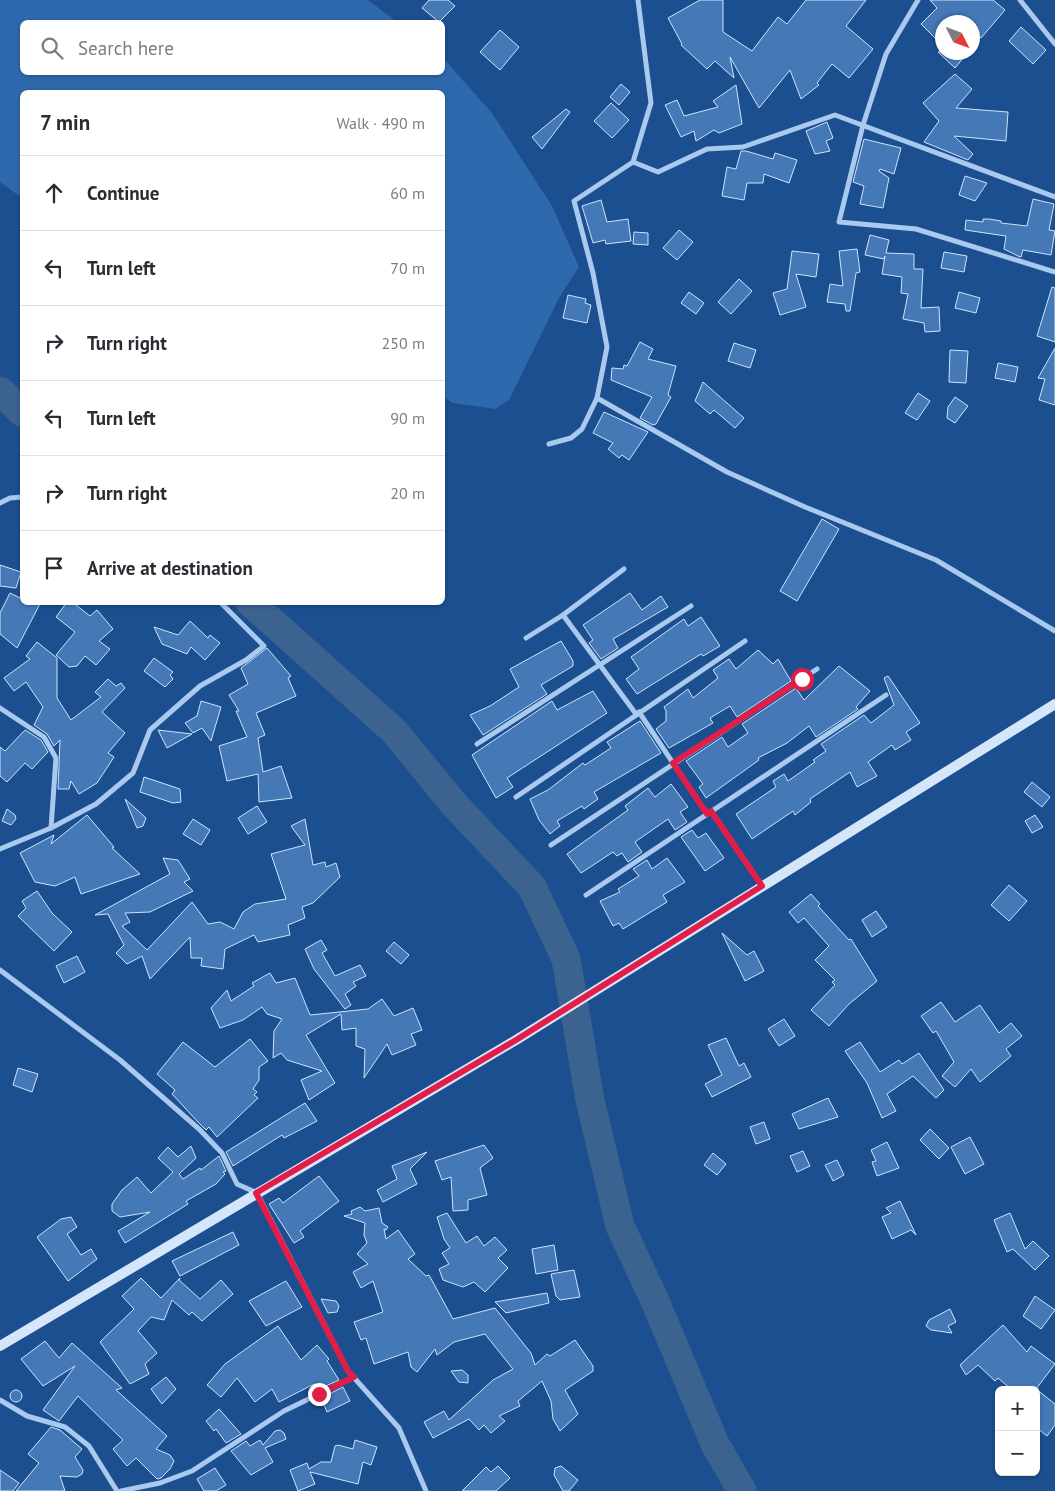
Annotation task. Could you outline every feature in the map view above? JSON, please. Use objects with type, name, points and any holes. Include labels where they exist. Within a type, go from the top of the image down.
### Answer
[{"type":"street","points":[[550,444],[571,438],[582,429],[597,398],[607,347],[593,272],[574,200],[633,162],[651,103],[638,0]]},
{"type":"street","points":[[918,0],[886,54],[863,125],[839,222],[916,229],[1055,272]]},
{"type":"street","points":[[1020,0],[1055,44]]},
{"type":"street","points":[[633,162],[658,172],[707,149],[743,147],[835,115],[1055,197]]},
{"type":"street","points":[[597,398],[727,472],[805,507],[936,560],[1055,631]]},
{"type":"street","points":[[0,503],[10,498],[20,497]]},
{"type":"street","points":[[526,638],[563,615],[624,569]]},
{"type":"street","points":[[0,849],[51,828],[96,804],[133,773],[150,730],[200,686],[246,660],[264,646],[223,605]]},
{"type":"street","points":[[477,744],[691,606]]},
{"type":"street","points":[[563,615],[599,665],[638,713],[762,886]]},
{"type":"street","points":[[516,797],[745,641]]},
{"type":"street","points":[[551,845],[818,669]]},
{"type":"street","points":[[586,895],[886,696]]},
{"type":"street","points":[[0,1346],[516,1040],[1055,704]]},
{"type":"street","points":[[0,708],[44,737],[56,758],[51,828]]},
{"type":"street","points":[[0,970],[120,1060],[199,1129],[222,1153],[237,1184],[256,1193],[348,1371],[399,1428],[426,1491]]},
{"type":"street","points":[[0,1400],[27,1416],[65,1426],[89,1446],[119,1491],[160,1483],[192,1470],[284,1411],[354,1377]]},
{"type":"shaded area","points":[[0,0],[368,0],[394,20],[20,20],[20,75],[445,75],[445,60],[492,113],[552,206],[579,267],[559,298],[509,400],[495,409],[453,403],[445,398],[445,90],[20,90],[20,197],[0,182]]},
{"type":"building","points":[[429,0],[448,0],[455,6],[441,20],[437,20],[422,8]]},
{"type":"building","points":[[700,0],[723,0],[723,32],[752,51],[778,17],[787,24],[806,0],[866,0],[846,26],[873,49],[849,78],[832,64],[817,83],[819,85],[801,99],[790,70],[759,108],[730,57],[734,78],[715,61],[707,69],[681,45],[668,18]]},
{"type":"building","points":[[930,0],[993,0],[1005,10],[981,38],[980,15],[935,15],[935,38],[921,24],[937,8]]},
{"type":"building","points":[[1021,27],[1046,50],[1033,64],[1009,41]]},
{"type":"building","points":[[500,30],[519,47],[500,70],[480,52]]},
{"type":"building","points":[[946,60],[962,60],[955,68]]},
{"type":"building","points":[[955,74],[972,89],[956,108],[1008,112],[1006,141],[954,136],[973,154],[968,160],[924,142],[939,121],[923,103]]},
{"type":"building","points":[[621,84],[630,92],[619,105],[610,97]]},
{"type":"building","points":[[736,85],[742,124],[719,133],[714,130],[696,141],[694,131],[681,137],[665,105],[677,100],[684,116],[718,107],[713,101]]},
{"type":"building","points":[[611,103],[629,120],[612,138],[594,121]]},
{"type":"building","points":[[566,109],[570,112],[542,149],[532,137]]},
{"type":"building","points":[[827,122],[833,138],[826,141],[830,151],[815,154],[806,131]]},
{"type":"building","points":[[864,139],[901,148],[894,174],[880,169],[879,171],[889,178],[883,208],[860,204],[864,186],[853,182]]},
{"type":"building","points":[[741,151],[773,159],[775,153],[797,160],[789,183],[764,174],[763,183],[747,183],[744,200],[722,196],[727,167],[736,169]]},
{"type":"building","points":[[965,176],[987,183],[975,201],[959,195]]},
{"type":"building","points":[[1033,199],[1054,204],[1049,230],[1055,231],[1051,255],[1023,250],[1021,257],[1004,249],[1006,236],[965,230],[966,220],[983,222],[983,219],[989,219],[1001,221],[1001,223],[1027,226]]},
{"type":"building","points":[[601,200],[607,222],[628,219],[631,241],[606,244],[605,240],[593,243],[582,206]]},
{"type":"building","points":[[679,230],[693,242],[677,260],[663,248]]},
{"type":"building","points":[[634,232],[648,233],[648,245],[633,244]]},
{"type":"building","points":[[870,235],[889,240],[886,253],[914,254],[914,269],[923,269],[921,308],[939,307],[940,331],[925,332],[924,323],[903,319],[908,294],[901,293],[902,277],[882,274],[885,256],[884,259],[865,255]]},
{"type":"building","points":[[857,249],[860,272],[856,273],[850,311],[846,311],[845,304],[827,302],[830,284],[843,286],[839,251]]},
{"type":"building","points":[[792,251],[819,254],[816,277],[796,274],[806,307],[780,315],[773,293],[787,289]]},
{"type":"building","points":[[944,252],[967,256],[964,272],[941,268]]},
{"type":"building","points":[[739,279],[752,291],[731,314],[718,302]]},
{"type":"building","points":[[1052,287],[1055,288],[1055,342],[1037,336]]},
{"type":"building","points":[[689,292],[704,303],[696,314],[681,303]]},
{"type":"building","points":[[959,292],[980,298],[976,313],[955,308]]},
{"type":"building","points":[[568,295],[586,299],[585,303],[591,305],[587,323],[563,318]]},
{"type":"building","points":[[640,342],[653,349],[648,359],[676,366],[668,395],[671,397],[656,424],[653,425],[640,418],[652,397],[611,380],[612,368],[623,369],[624,365],[627,366]]},
{"type":"building","points":[[734,343],[756,350],[750,368],[728,361]]},
{"type":"building","points":[[1055,348],[1055,405],[1039,400],[1045,379],[1038,378]]},
{"type":"building","points":[[950,350],[968,351],[966,383],[949,382]]},
{"type":"building","points":[[998,363],[1018,367],[1015,382],[995,378]]},
{"type":"building","points":[[703,382],[744,418],[735,428],[714,410],[710,414],[695,401]]},
{"type":"building","points":[[918,393],[930,401],[917,420],[905,413]]},
{"type":"building","points":[[955,397],[968,406],[955,423],[947,418],[948,407]]},
{"type":"building","points":[[604,412],[648,432],[629,460],[622,455],[619,458],[608,449],[613,443],[593,433]]},
{"type":"building","points":[[822,519],[839,529],[797,601],[780,591]]},
{"type":"building","points":[[0,565],[20,572],[16,588],[0,586]]},
{"type":"building","points":[[10,593],[20,598],[20,605],[39,605],[17,648],[0,634],[0,613]]},
{"type":"building","points":[[630,593],[642,610],[661,596],[668,607],[613,639],[618,648],[601,659],[589,643],[593,640],[583,625]]},
{"type":"building","points":[[65,605],[76,605],[90,616],[97,610],[113,629],[99,641],[110,649],[96,665],[85,656],[77,666],[69,667],[56,655],[75,632],[56,617]]},
{"type":"building","points":[[701,617],[720,646],[703,656],[701,654],[637,694],[626,679],[639,669],[631,657],[684,619],[688,626]]},
{"type":"building","points":[[190,621],[208,638],[210,635],[220,643],[205,660],[191,647],[187,654],[162,644],[154,627],[178,635]]},
{"type":"building","points":[[561,641],[573,661],[573,666],[541,685],[547,694],[483,735],[470,715],[490,706],[519,687],[510,669]]},
{"type":"building","points":[[37,642],[57,658],[57,698],[71,720],[101,697],[95,692],[108,679],[116,686],[121,683],[125,688],[102,712],[125,733],[108,753],[114,757],[97,783],[79,794],[71,781],[69,789],[58,789],[60,740],[54,746],[47,734],[34,725],[43,707],[26,682],[14,691],[4,678],[30,659],[26,656]]},
{"type":"building","points":[[267,648],[291,676],[288,678],[296,696],[256,713],[265,735],[258,738],[263,772],[281,766],[292,798],[259,802],[258,774],[227,781],[219,746],[247,737],[236,711],[239,711],[229,695],[248,684],[241,668]]},
{"type":"building","points":[[758,650],[773,664],[778,659],[791,681],[737,717],[730,706],[710,718],[713,723],[669,748],[656,729],[666,721],[664,707],[688,689],[693,698],[718,678],[713,670],[729,659],[736,669]]},
{"type":"building","points":[[154,658],[173,672],[170,675],[173,679],[165,687],[144,671]]},
{"type":"building","points":[[839,666],[870,691],[856,707],[858,709],[816,737],[809,726],[787,743],[758,758],[759,760],[706,798],[699,787],[703,784],[686,761],[722,737],[728,747],[748,733],[742,724],[796,688],[804,700]]},
{"type":"building","points":[[888,676],[920,723],[906,732],[911,740],[895,750],[892,745],[868,762],[877,776],[857,787],[850,772],[810,799],[811,802],[795,815],[793,811],[752,839],[736,814],[776,787],[773,781],[784,774],[788,781],[815,762],[813,760],[826,751],[821,744],[864,715],[871,723],[894,705],[884,678]]},
{"type":"building","points":[[593,691],[607,713],[507,778],[513,787],[496,798],[472,755],[552,701],[557,710]]},
{"type":"building","points":[[201,701],[221,707],[211,741],[202,728],[193,733],[185,723],[197,716]]},
{"type":"building","points":[[640,721],[661,753],[594,792],[598,799],[584,809],[582,806],[557,821],[560,826],[550,834],[539,820],[530,799],[548,790],[583,763],[585,765],[611,748],[607,742]]},
{"type":"building","points":[[25,730],[41,740],[48,752],[32,769],[25,763],[7,782],[0,776],[0,747],[5,751]]},
{"type":"building","points":[[158,730],[192,734],[167,748]]},
{"type":"building","points":[[144,777],[180,789],[181,802],[173,803],[140,792]]},
{"type":"building","points":[[1032,782],[1050,797],[1042,807],[1024,792]]},
{"type":"building","points":[[671,784],[688,807],[680,812],[687,822],[675,830],[668,819],[635,842],[642,852],[628,862],[622,853],[617,856],[613,852],[581,873],[567,854],[628,810],[625,806],[648,788],[655,797]]},
{"type":"building","points":[[125,799],[146,818],[143,826],[137,828]]},
{"type":"building","points":[[257,806],[267,822],[248,834],[238,818]]},
{"type":"building","points":[[7,809],[15,815],[16,819],[11,825],[2,821]]},
{"type":"building","points":[[87,815],[114,847],[112,848],[140,874],[81,894],[75,877],[55,886],[35,882],[20,853],[54,835],[51,844]]},
{"type":"building","points":[[1035,815],[1043,827],[1032,833],[1025,821]]},
{"type":"building","points":[[193,819],[210,830],[201,845],[183,834]]},
{"type":"building","points":[[305,819],[313,865],[325,862],[326,867],[336,863],[340,877],[313,903],[302,907],[305,918],[288,925],[290,935],[258,942],[254,935],[225,949],[223,969],[201,966],[202,958],[191,958],[190,937],[150,979],[142,956],[127,964],[116,953],[124,945],[108,914],[95,915],[170,874],[163,858],[178,860],[190,879],[184,882],[193,891],[150,912],[125,913],[130,922],[122,926],[147,950],[192,902],[208,924],[220,922],[234,929],[243,912],[255,904],[286,899],[271,854],[305,845],[291,826]]},
{"type":"building","points":[[692,830],[698,838],[706,833],[724,858],[705,871],[681,837]]},
{"type":"building","points":[[667,858],[685,882],[663,895],[667,902],[623,929],[619,923],[613,926],[600,901],[620,892],[618,889],[639,876],[633,869],[647,860],[652,869]]},
{"type":"building","points":[[1009,885],[1027,901],[1009,921],[991,905]]},
{"type":"building","points":[[37,891],[52,913],[72,932],[54,951],[18,916],[26,908],[22,901]]},
{"type":"building","points":[[811,894],[820,904],[818,906],[849,940],[851,939],[877,981],[849,1004],[829,1026],[811,1010],[835,985],[832,982],[835,980],[815,960],[829,946],[804,918],[798,923],[789,912]]},
{"type":"building","points":[[876,911],[887,927],[872,937],[862,920]]},
{"type":"building","points":[[722,933],[747,955],[754,951],[764,971],[745,981]]},
{"type":"building","points":[[321,940],[327,950],[322,953],[335,976],[360,965],[366,976],[353,982],[356,986],[345,994],[351,1005],[345,1009],[314,969],[305,949]]},
{"type":"building","points":[[394,942],[409,955],[401,964],[386,951]]},
{"type":"building","points":[[77,956],[85,972],[64,983],[56,966]]},
{"type":"building","points":[[270,973],[276,983],[295,978],[310,1015],[368,1009],[382,999],[394,1016],[413,1008],[422,1030],[411,1034],[416,1045],[392,1055],[387,1044],[364,1078],[365,1049],[356,1046],[356,1028],[342,1030],[341,1014],[306,1035],[335,1083],[309,1100],[301,1080],[322,1071],[287,1060],[281,1053],[273,1058],[274,1031],[282,1019],[267,1014],[262,1007],[243,1020],[220,1028],[211,1008],[227,990],[231,1001],[254,986],[252,983]]},
{"type":"building","points":[[941,1002],[955,1022],[980,1005],[999,1033],[1011,1023],[1022,1036],[1006,1049],[1011,1056],[980,1082],[971,1069],[955,1087],[942,1076],[954,1062],[936,1031],[933,1033],[921,1016]]},
{"type":"building","points":[[784,1019],[795,1036],[779,1046],[768,1029]]},
{"type":"building","points":[[726,1038],[739,1066],[744,1063],[751,1077],[712,1097],[705,1084],[722,1075],[708,1045]]},
{"type":"building","points":[[250,1039],[268,1061],[259,1067],[259,1080],[253,1089],[257,1092],[254,1095],[258,1098],[217,1137],[209,1127],[206,1130],[197,1121],[172,1094],[175,1090],[157,1074],[183,1042],[215,1067]]},
{"type":"building","points":[[860,1042],[880,1072],[899,1060],[902,1064],[919,1053],[944,1090],[936,1098],[913,1076],[887,1094],[896,1111],[882,1118],[867,1083],[845,1051]]},
{"type":"building","points":[[18,1068],[38,1074],[32,1092],[13,1085]]},
{"type":"building","points":[[828,1098],[838,1117],[799,1129],[792,1114]]},
{"type":"building","points":[[305,1103],[317,1121],[284,1138],[282,1135],[233,1166],[226,1152]]},
{"type":"building","points":[[764,1122],[770,1139],[756,1144],[750,1127]]},
{"type":"building","points":[[930,1129],[949,1148],[939,1159],[920,1140]]},
{"type":"building","points":[[970,1137],[984,1164],[965,1174],[951,1147]]},
{"type":"building","points":[[887,1142],[899,1168],[877,1176],[872,1162],[876,1161],[871,1150]]},
{"type":"building","points":[[484,1145],[493,1158],[480,1168],[487,1195],[468,1200],[468,1210],[453,1211],[451,1177],[442,1180],[435,1161]]},
{"type":"building","points":[[191,1146],[196,1158],[179,1174],[183,1179],[200,1168],[201,1170],[219,1156],[226,1171],[223,1172],[225,1174],[216,1184],[186,1201],[188,1204],[125,1243],[118,1231],[150,1212],[120,1217],[112,1211],[112,1204],[122,1190],[137,1177],[151,1193],[173,1172],[158,1158],[168,1147],[178,1157]]},
{"type":"building","points":[[803,1151],[810,1166],[797,1172],[790,1156]]},
{"type":"building","points":[[427,1152],[410,1169],[417,1184],[383,1202],[377,1190],[397,1179],[392,1166]]},
{"type":"building","points":[[713,1153],[726,1164],[717,1175],[704,1165]]},
{"type":"building","points":[[837,1160],[844,1175],[833,1181],[825,1165]]},
{"type":"building","points":[[319,1176],[339,1201],[300,1231],[304,1237],[294,1243],[269,1204],[279,1198],[283,1203]]},
{"type":"building","points":[[900,1201],[916,1235],[911,1230],[892,1239],[882,1217],[891,1213],[886,1208]]},
{"type":"building","points":[[360,1207],[365,1211],[379,1208],[382,1223],[388,1227],[386,1230],[384,1229],[386,1239],[398,1230],[415,1254],[408,1259],[426,1276],[429,1275],[453,1319],[495,1308],[531,1353],[535,1365],[547,1354],[550,1356],[575,1340],[593,1366],[593,1371],[565,1390],[578,1414],[560,1431],[553,1419],[551,1401],[542,1381],[518,1401],[520,1406],[499,1416],[505,1421],[491,1433],[484,1425],[479,1430],[469,1419],[433,1438],[424,1422],[444,1411],[449,1420],[493,1380],[513,1369],[485,1334],[454,1342],[437,1355],[435,1349],[417,1372],[411,1367],[408,1352],[374,1364],[366,1338],[361,1340],[354,1322],[383,1312],[373,1281],[361,1288],[353,1272],[368,1264],[357,1254],[367,1243],[364,1235],[365,1223],[344,1216],[352,1214],[351,1211]]},
{"type":"building","points":[[447,1213],[466,1243],[477,1236],[484,1246],[495,1237],[507,1250],[498,1258],[508,1268],[485,1292],[474,1282],[463,1287],[443,1280],[439,1269],[449,1264],[442,1253],[450,1248],[444,1239],[437,1217]]},
{"type":"building","points":[[1010,1213],[1025,1249],[1033,1241],[1049,1256],[1035,1270],[1013,1249],[1007,1252],[994,1220]]},
{"type":"building","points":[[71,1217],[77,1227],[67,1234],[81,1255],[91,1249],[97,1259],[68,1281],[37,1237],[61,1219]]},
{"type":"building","points":[[233,1232],[239,1245],[180,1276],[172,1261]]},
{"type":"building","points":[[554,1245],[558,1270],[536,1274],[532,1249]]},
{"type":"building","points":[[574,1270],[580,1297],[560,1300],[556,1296],[551,1274]]},
{"type":"building","points":[[141,1278],[161,1298],[180,1278],[179,1280],[200,1299],[221,1280],[233,1294],[202,1321],[192,1312],[189,1315],[172,1300],[164,1320],[151,1317],[138,1331],[157,1353],[145,1364],[149,1374],[130,1384],[100,1342],[134,1309],[122,1296]]},
{"type":"building","points":[[286,1281],[302,1307],[266,1326],[249,1301]]},
{"type":"building","points":[[547,1293],[549,1303],[506,1313],[495,1302]]},
{"type":"building","points":[[1035,1296],[1055,1310],[1041,1329],[1023,1316]]},
{"type":"building","points":[[321,1299],[336,1301],[339,1306],[337,1312],[328,1313]]},
{"type":"building","points":[[950,1309],[956,1322],[948,1326],[952,1333],[931,1330],[926,1326],[929,1320]]},
{"type":"building","points":[[1003,1325],[1027,1352],[1031,1346],[1055,1364],[1038,1386],[1007,1386],[998,1378],[995,1381],[978,1365],[966,1375],[960,1365]]},
{"type":"building","points":[[278,1326],[301,1360],[317,1345],[329,1359],[327,1361],[339,1380],[317,1390],[314,1384],[279,1402],[272,1389],[255,1402],[237,1378],[221,1397],[207,1385],[225,1364]]},
{"type":"building","points":[[45,1341],[59,1358],[72,1343],[122,1388],[116,1390],[167,1436],[156,1449],[170,1455],[174,1461],[170,1469],[161,1478],[157,1479],[136,1458],[127,1466],[113,1449],[123,1440],[78,1396],[59,1421],[43,1410],[75,1366],[43,1386],[21,1359]]},
{"type":"building","points":[[462,1370],[468,1375],[468,1383],[459,1382],[451,1371]]},
{"type":"building","points":[[166,1377],[176,1389],[162,1404],[151,1389]]},
{"type":"building","points":[[343,1387],[350,1401],[327,1412],[321,1398]]},
{"type":"building","points":[[18,1390],[21,1391],[21,1401],[14,1402],[11,1401],[10,1394],[11,1391]]},
{"type":"building","points":[[1040,1392],[1055,1404],[1055,1425],[1047,1436],[1040,1430]]},
{"type":"building","points":[[219,1409],[241,1434],[226,1443],[216,1429],[214,1431],[206,1421]]},
{"type":"building","points":[[51,1427],[60,1430],[82,1449],[75,1457],[83,1470],[82,1474],[77,1477],[60,1476],[65,1491],[16,1491],[39,1463],[28,1454]]},
{"type":"building","points":[[280,1430],[284,1433],[286,1439],[265,1448],[273,1462],[251,1475],[231,1451],[246,1441],[250,1446],[260,1440],[263,1445],[275,1431]]},
{"type":"building","points":[[355,1440],[377,1447],[371,1465],[363,1462],[358,1484],[310,1472],[315,1484],[298,1491],[290,1470],[307,1463],[309,1469],[321,1462],[331,1462],[335,1446],[353,1449]]},
{"type":"building","points":[[498,1466],[510,1478],[496,1491],[462,1491],[486,1467],[491,1472]]},
{"type":"building","points":[[561,1466],[578,1480],[569,1491],[563,1491],[554,1475],[555,1468]]},
{"type":"building","points":[[215,1468],[226,1485],[216,1491],[204,1491],[197,1479]]},
{"type":"building","points":[[0,1470],[19,1483],[13,1491],[0,1491]]},
{"type":"waterway","points":[[0,391],[20,410]]},
{"type":"waterway","points":[[253,605],[394,731],[453,803],[532,887],[566,959],[590,1100],[620,1226],[655,1301],[715,1444],[742,1491]]},
{"type":"route","points":[[319,1394],[354,1377],[348,1371],[256,1193],[516,1040],[762,886],[711,811],[707,814],[673,763],[802,679]]}]
